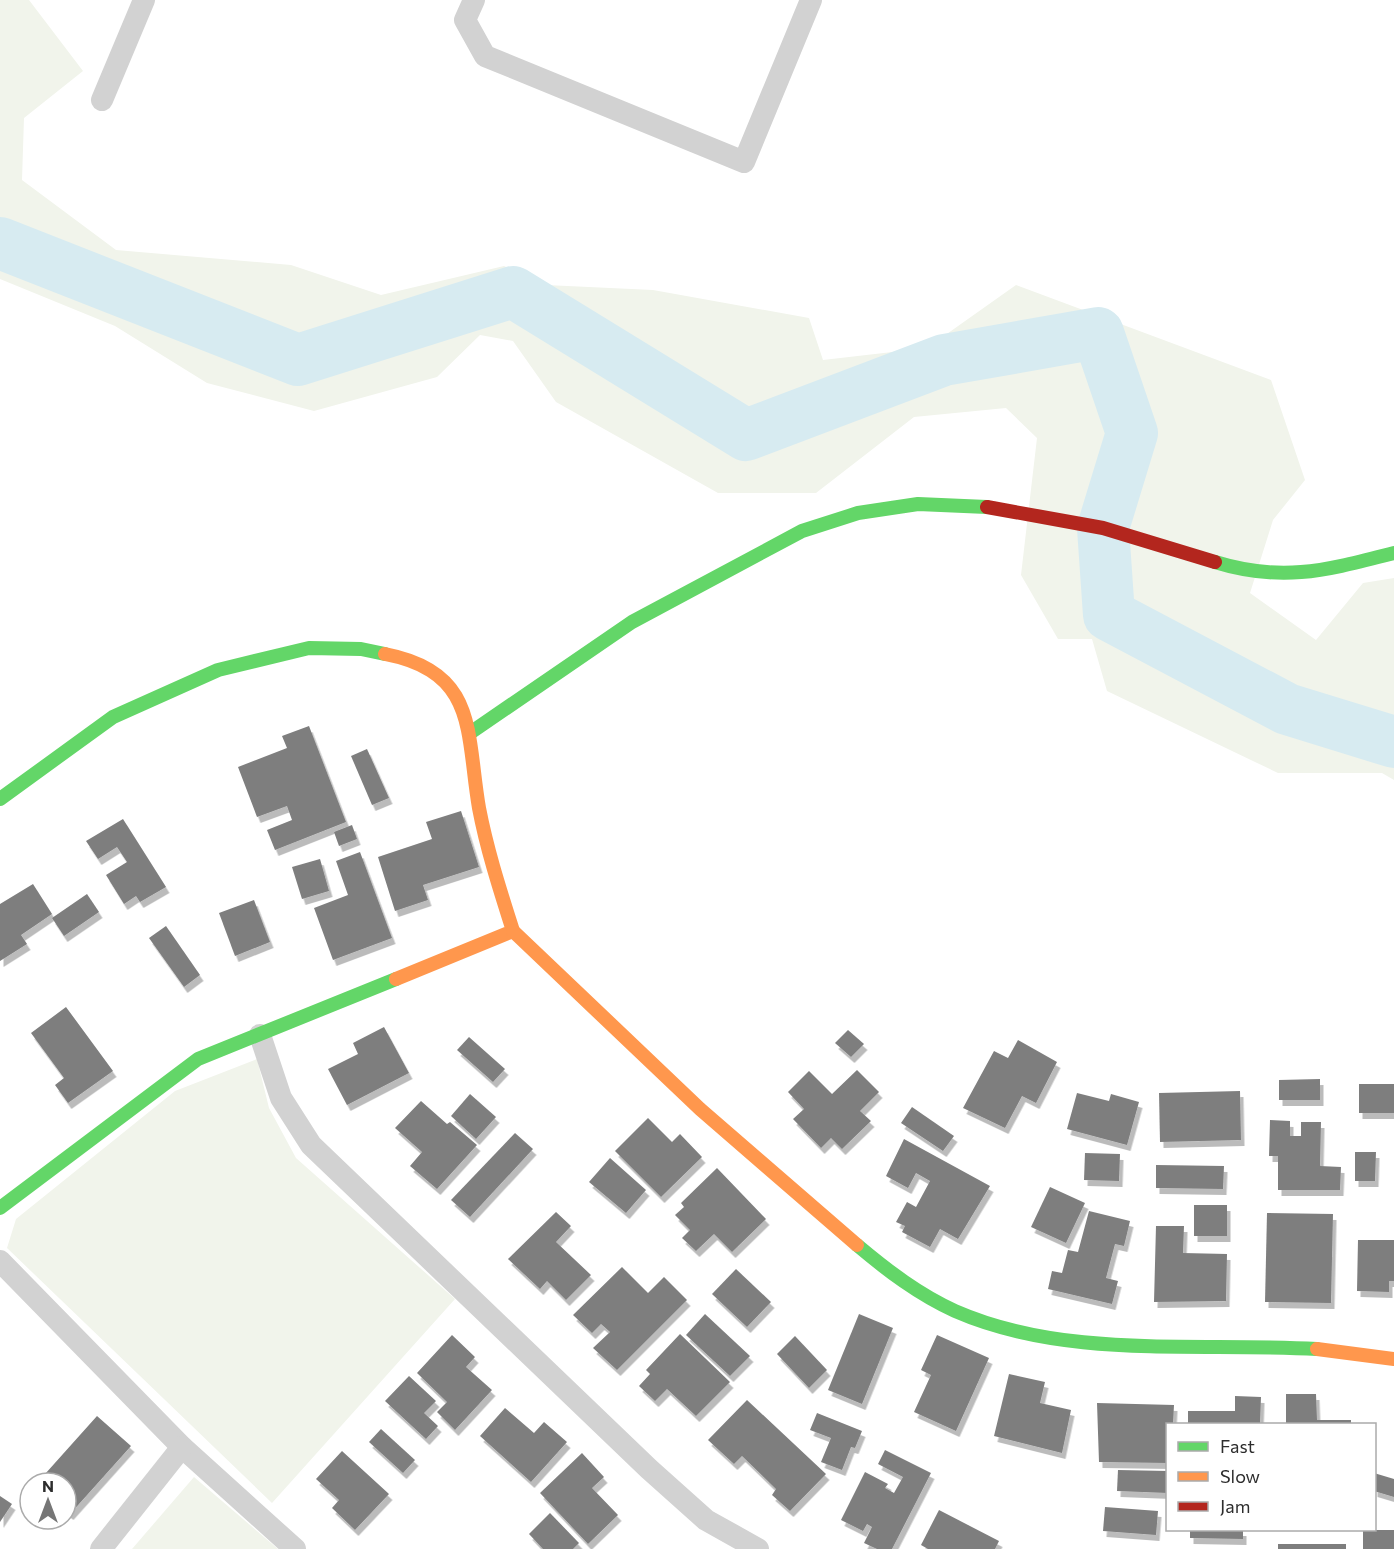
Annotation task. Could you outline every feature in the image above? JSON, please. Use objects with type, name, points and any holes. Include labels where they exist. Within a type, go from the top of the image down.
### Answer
[{"type":"street","points":[[102,100],[144,0]]},
{"type":"street","points":[[474,0],[465,20],[485,56],[744,162],[811,0]]},
{"type":"street","points":[[470,733],[632,622],[802,531],[858,513],[918,504],[979,506],[1041,515],[1103,528],[1240,570],[1285,575],[1321,571],[1394,553]]},
{"type":"street","points":[[0,799],[112,717],[218,670],[309,648],[361,649],[412,660],[445,680],[460,702],[470,733],[479,807],[491,861],[513,931],[700,1109],[896,1278],[927,1298],[989,1323],[1058,1337],[1124,1344],[1336,1350],[1394,1359]]},
{"type":"street","points":[[0,1208],[198,1059],[220,1048],[260,1035],[513,931]]},
{"type":"street","points":[[260,1035],[281,1098],[311,1145],[649,1469],[706,1520],[758,1549]]},
{"type":"street","points":[[0,1261],[182,1447],[295,1549]]},
{"type":"street","points":[[101,1549],[182,1447]]},
{"type":"shaded area","points":[[0,0],[29,0],[83,71],[24,118],[22,180],[116,250],[291,265],[381,295],[504,266],[546,285],[653,290],[809,318],[823,360],[927,348],[1016,285],[1271,380],[1305,480],[1273,520],[1250,593],[1316,640],[1363,583],[1394,578],[1394,780],[1382,773],[1278,773],[1107,691],[1092,639],[1058,639],[1021,575],[1037,438],[1006,408],[914,417],[816,493],[718,493],[556,402],[513,341],[480,335],[437,377],[314,411],[207,383],[115,326],[0,279]]},
{"type":"shaded area","points":[[257,1059],[269,1108],[296,1158],[455,1299],[272,1503],[7,1248],[16,1219],[175,1091]]},
{"type":"shaded area","points":[[194,1477],[278,1549],[132,1549]]},
{"type":"building","points":[[309,726],[346,822],[275,850],[267,830],[292,820],[287,806],[257,817],[238,767],[287,748],[282,736]]},
{"type":"building","points":[[367,749],[389,798],[372,805],[351,756]]},
{"type":"building","points":[[461,811],[479,867],[423,885],[428,900],[395,911],[378,857],[432,839],[426,822]]},
{"type":"building","points":[[123,819],[166,887],[140,902],[136,896],[124,904],[106,875],[127,862],[117,847],[98,859],[86,841]]},
{"type":"building","points":[[352,825],[357,839],[339,846],[334,832]]},
{"type":"building","points":[[360,852],[392,938],[333,960],[314,908],[348,895],[336,861]]},
{"type":"building","points":[[320,859],[329,891],[302,899],[292,867]]},
{"type":"building","points":[[33,884],[52,914],[21,935],[27,944],[0,961],[0,904]]},
{"type":"building","points":[[87,894],[99,912],[64,936],[52,918]]},
{"type":"building","points":[[254,900],[270,942],[235,956],[219,913]]},
{"type":"building","points":[[166,926],[200,975],[184,987],[149,938]]},
{"type":"building","points":[[66,1007],[113,1071],[68,1103],[55,1085],[64,1078],[31,1033]]},
{"type":"building","points":[[384,1027],[409,1073],[347,1105],[328,1069],[358,1054],[353,1043]]},
{"type":"building","points":[[848,1030],[864,1044],[851,1057],[835,1043]]},
{"type":"building","points":[[469,1037],[505,1069],[493,1082],[457,1050]]},
{"type":"building","points":[[1018,1040],[1057,1062],[1036,1103],[1022,1096],[1005,1128],[963,1108],[994,1051],[1008,1058]]},
{"type":"building","points":[[857,1070],[879,1092],[860,1111],[871,1121],[842,1149],[831,1138],[821,1148],[793,1119],[804,1109],[788,1092],[809,1071],[832,1094]]},
{"type":"building","points":[[1320,1079],[1320,1100],[1279,1100],[1279,1080]]},
{"type":"building","points":[[1359,1084],[1394,1084],[1394,1113],[1359,1113]]},
{"type":"building","points":[[1240,1091],[1241,1140],[1160,1142],[1159,1093]]},
{"type":"building","points":[[1077,1093],[1109,1101],[1111,1094],[1139,1102],[1127,1145],[1067,1129]]},
{"type":"building","points":[[470,1094],[496,1117],[476,1139],[451,1116]]},
{"type":"building","points":[[421,1101],[447,1124],[450,1122],[477,1145],[437,1189],[410,1166],[422,1152],[395,1128]]},
{"type":"building","points":[[912,1107],[954,1136],[943,1151],[901,1123]]},
{"type":"building","points":[[648,1118],[672,1142],[680,1134],[702,1157],[661,1197],[615,1151]]},
{"type":"building","points":[[1270,1120],[1290,1121],[1290,1136],[1301,1136],[1301,1122],[1321,1122],[1320,1166],[1341,1167],[1340,1190],[1278,1190],[1278,1156],[1269,1156]]},
{"type":"building","points":[[515,1133],[533,1149],[470,1217],[451,1200]]},
{"type":"building","points":[[904,1139],[990,1186],[958,1239],[940,1229],[930,1247],[902,1232],[905,1226],[896,1222],[907,1202],[916,1207],[930,1181],[916,1173],[908,1188],[886,1176]]},
{"type":"building","points":[[1355,1152],[1376,1152],[1375,1181],[1355,1181]]},
{"type":"building","points":[[1085,1153],[1120,1154],[1119,1181],[1084,1180]]},
{"type":"building","points":[[610,1158],[646,1190],[626,1213],[589,1182]]},
{"type":"building","points":[[1156,1165],[1224,1166],[1223,1189],[1156,1188]]},
{"type":"building","points":[[717,1168],[766,1219],[732,1252],[714,1234],[696,1251],[682,1238],[690,1230],[675,1215],[684,1207],[681,1203]]},
{"type":"building","points":[[1050,1187],[1085,1203],[1066,1243],[1031,1227]]},
{"type":"building","points":[[1194,1205],[1227,1205],[1227,1236],[1194,1236]]},
{"type":"building","points":[[1089,1211],[1130,1221],[1124,1246],[1115,1244],[1106,1278],[1118,1281],[1112,1304],[1048,1289],[1052,1271],[1062,1273],[1068,1250],[1078,1252]]},
{"type":"building","points":[[556,1212],[571,1226],[556,1242],[591,1275],[566,1300],[547,1281],[540,1289],[508,1259]]},
{"type":"building","points":[[1267,1213],[1333,1214],[1331,1303],[1265,1302]]},
{"type":"building","points":[[1156,1226],[1184,1226],[1183,1253],[1227,1254],[1226,1301],[1154,1302]]},
{"type":"building","points":[[1358,1240],[1394,1240],[1394,1281],[1389,1281],[1389,1292],[1357,1291]]},
{"type":"building","points":[[622,1267],[648,1293],[664,1277],[687,1300],[617,1370],[593,1348],[610,1332],[601,1324],[592,1333],[573,1315]]},
{"type":"building","points":[[736,1269],[771,1302],[747,1327],[712,1294]]},
{"type":"building","points":[[705,1314],[750,1356],[730,1376],[686,1335]]},
{"type":"building","points":[[859,1314],[893,1328],[862,1404],[828,1390]]},
{"type":"building","points":[[680,1334],[730,1382],[696,1416],[667,1389],[655,1401],[639,1386],[650,1374],[646,1370]]},
{"type":"building","points":[[452,1335],[475,1357],[466,1367],[492,1390],[455,1430],[437,1412],[447,1402],[417,1373]]},
{"type":"building","points":[[937,1335],[989,1358],[956,1431],[914,1412],[931,1375],[921,1370]]},
{"type":"building","points":[[795,1336],[827,1370],[809,1388],[777,1354]]},
{"type":"building","points":[[1009,1374],[1045,1382],[1040,1403],[1071,1410],[1062,1453],[994,1436]]},
{"type":"building","points":[[409,1376],[436,1401],[424,1413],[438,1426],[426,1439],[385,1401]]},
{"type":"building","points":[[1286,1394],[1316,1394],[1317,1420],[1351,1420],[1351,1423],[1286,1423]]},
{"type":"building","points":[[1235,1396],[1261,1397],[1260,1423],[1188,1423],[1188,1411],[1235,1411]]},
{"type":"building","points":[[747,1400],[826,1474],[790,1511],[772,1495],[776,1489],[742,1456],[734,1464],[708,1440]]},
{"type":"building","points":[[1097,1403],[1174,1405],[1173,1423],[1166,1423],[1166,1463],[1099,1462]]},
{"type":"building","points":[[505,1408],[534,1433],[544,1422],[567,1442],[531,1482],[480,1436]]},
{"type":"building","points":[[817,1413],[862,1431],[855,1448],[851,1447],[842,1470],[821,1462],[831,1438],[810,1430]]},
{"type":"building","points":[[97,1416],[131,1446],[78,1505],[78,1471],[48,1471]]},
{"type":"building","points":[[381,1429],[415,1460],[403,1473],[369,1442]]},
{"type":"building","points":[[885,1450],[931,1473],[892,1549],[877,1549],[864,1543],[872,1527],[867,1524],[863,1531],[841,1520],[865,1472],[888,1484],[885,1488],[894,1493],[903,1477],[878,1464]]},
{"type":"building","points":[[342,1451],[389,1494],[355,1530],[332,1508],[339,1500],[316,1479]]},
{"type":"building","points":[[582,1453],[604,1477],[592,1488],[618,1515],[588,1544],[540,1493]]},
{"type":"building","points":[[1118,1470],[1166,1471],[1166,1493],[1117,1491]]},
{"type":"building","points":[[1376,1474],[1394,1479],[1394,1497],[1376,1492]]},
{"type":"building","points":[[0,1496],[12,1504],[0,1522]]},
{"type":"building","points":[[1105,1507],[1158,1511],[1156,1535],[1103,1531]]},
{"type":"building","points":[[939,1510],[999,1541],[995,1549],[928,1549],[921,1545]]},
{"type":"building","points":[[550,1513],[579,1543],[573,1549],[543,1549],[529,1534]]},
{"type":"building","points":[[1394,1530],[1394,1549],[1363,1549],[1363,1531]]},
{"type":"building","points":[[1190,1531],[1243,1531],[1243,1539],[1190,1538]]},
{"type":"building","points":[[1278,1544],[1346,1544],[1346,1549],[1278,1549]]},
{"type":"waterway","points":[[0,243],[298,360],[513,292],[746,435],[944,360],[1098,333],[1132,433],[1103,528],[1109,615],[1287,709],[1394,742]]},
{"type":"traffic: fast","points":[[470,733],[632,622],[802,531],[858,513],[918,504],[987,507]]},
{"type":"traffic: fast","points":[[1215,562],[1262,572],[1305,572],[1347,565],[1394,553]]},
{"type":"traffic: fast","points":[[0,799],[113,717],[218,670],[309,648],[361,649],[385,654]]},
{"type":"traffic: fast","points":[[0,1208],[198,1059],[396,979]]},
{"type":"traffic: fast","points":[[857,1245],[904,1281],[955,1311],[998,1326],[1042,1337],[1133,1346],[1317,1349]]},
{"type":"traffic: slow","points":[[385,654],[415,663],[437,675],[452,691],[462,709],[468,731],[482,824],[513,931],[396,979]]},
{"type":"traffic: slow","points":[[513,931],[700,1109],[857,1245]]},
{"type":"traffic: slow","points":[[1317,1349],[1394,1359]]},
{"type":"traffic: jam","points":[[987,507],[1103,528],[1215,562]]}]
